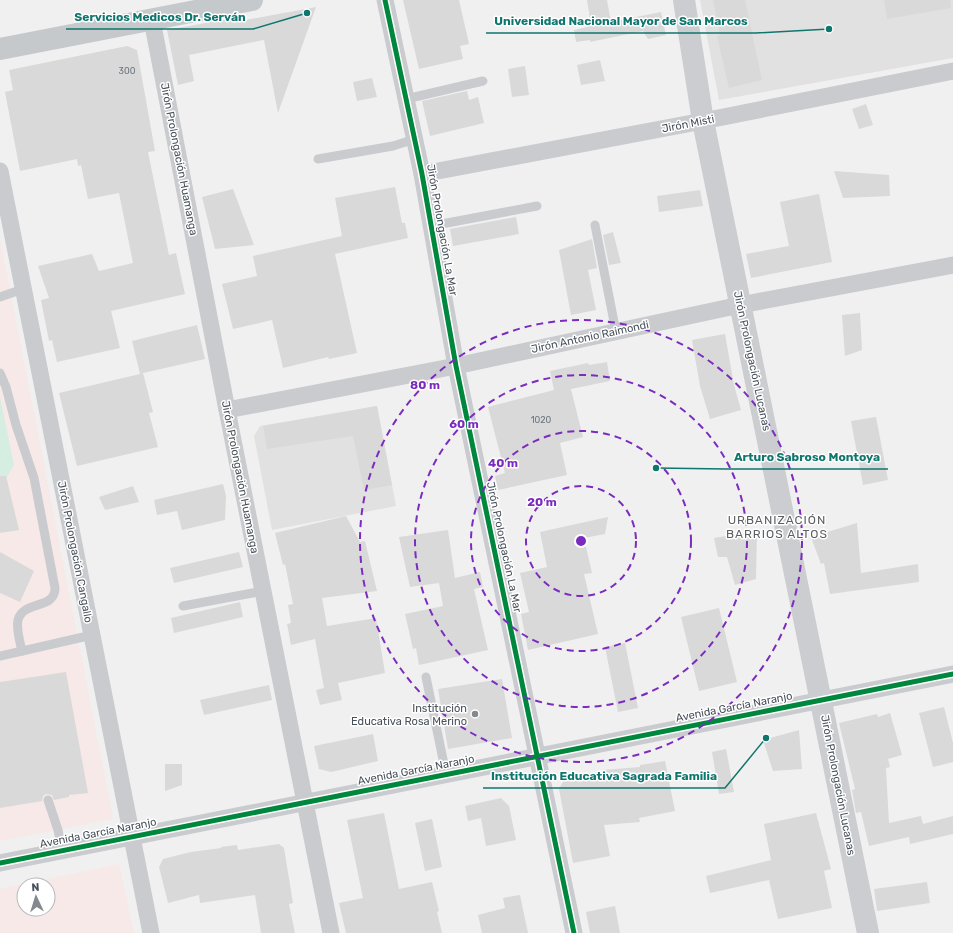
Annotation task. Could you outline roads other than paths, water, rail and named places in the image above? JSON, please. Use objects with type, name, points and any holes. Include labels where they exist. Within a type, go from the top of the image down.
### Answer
[{"type":"main road","points":[[0,49],[252,0]]},
{"type":"street","name":"Jirón Prolongación La Mar","points":[[385,0],[422,174],[456,366],[574,933]]},
{"type":"street","name":"Jirón Prolongación Lucanas","points":[[684,0],[703,121],[868,933]]},
{"type":"street","name":"Jirón Prolongación Huamanga","points":[[152,20],[227,410],[331,933]]},
{"type":"street","name":"Jirón Misti","points":[[422,174],[703,121],[953,71]]},
{"type":"street","name":"Jirón Prolongación Cangallo","points":[[0,171],[151,933]]},
{"type":"street","name":"Jirón Antonio Raimondi","points":[[227,410],[456,366],[740,305],[953,265]]},
{"type":"street","name":"Avenida García Naranjo","points":[[0,862],[62,851],[953,674]]},
{"type":"lane","points":[[406,99],[483,81]]},
{"type":"lane","points":[[318,159],[393,146],[415,139]]},
{"type":"lane","points":[[431,226],[537,206]]},
{"type":"lane","points":[[595,225],[616,332]]},
{"type":"lane","points":[[0,297],[23,289]]},
{"type":"lane","points":[[0,373],[34,478],[56,588],[52,599],[48,602],[26,610],[18,619],[22,651]]},
{"type":"lane","points":[[183,606],[263,591]]},
{"type":"lane","points":[[0,656],[92,636]]},
{"type":"lane","points":[[426,677],[446,774]]},
{"type":"lane","points":[[48,800],[58,830],[62,851]]},
{"type":"place","name":"Servicios Medicos Dr. Serván","points":[[307,13]]},
{"type":"place","name":"Universidad Nacional Mayor de San Marcos","points":[[829,29]]},
{"type":"place","name":"Arturo Sabroso Montoya","points":[[656,468]]},
{"type":"place","name":"Institución Educativa Rosa Merino","points":[[475,714]]},
{"type":"place","name":"Institución Educativa Sagrada Familia","points":[[766,738]]},
{"type":"district","name":"URBANIZACIÓN BARRIOS ALTOS","points":[[777,527]]}]
